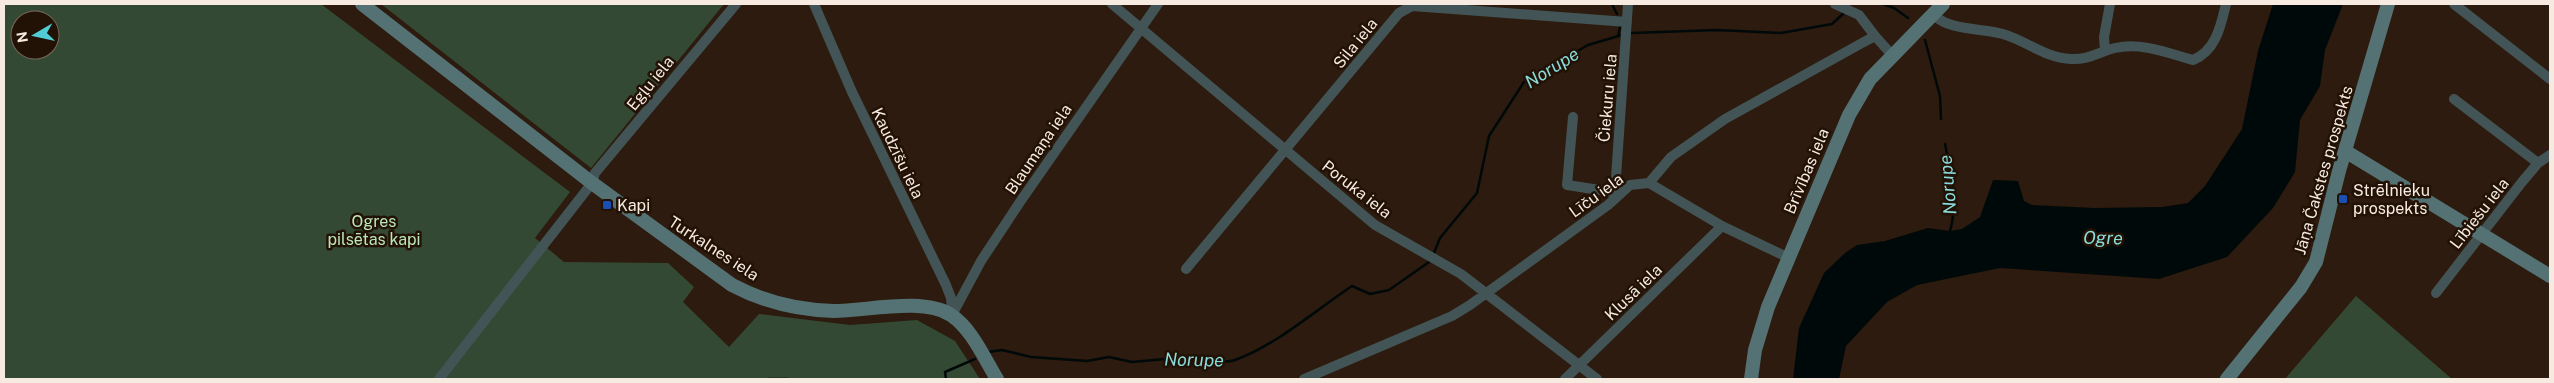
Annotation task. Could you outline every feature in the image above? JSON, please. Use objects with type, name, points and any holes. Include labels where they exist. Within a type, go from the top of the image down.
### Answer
[{"type":"main road","name":"Turkalnes iela","points":[[362,4],[592,183],[719,277],[756,297],[808,310],[836,311],[928,307],[939,309],[952,315],[967,330],[997,379]]},
{"type":"main road","name":"Brīvības iela","points":[[1751,379],[1760,331],[1849,115],[1870,79],[1943,4]]},
{"type":"main road","name":"Jāņa Čakstes prospekts","points":[[2227,379],[2301,287],[2316,262],[2345,150],[2388,4]]},
{"type":"main road","points":[[2345,150],[2550,276]]},
{"type":"street","name":"Egļu iela","points":[[439,379],[592,183],[595,173],[736,4]]},
{"type":"street","name":"Kaudzīšu iela","points":[[814,4],[852,92],[946,285],[951,298],[952,315]]},
{"type":"street","name":"Poruka iela","points":[[1112,4],[1375,225],[1461,274],[1597,379]]},
{"type":"street","name":"Blaumaņa iela","points":[[952,315],[982,261],[1015,209],[1158,4]]},
{"type":"street","name":"Čiekuru iela","points":[[1619,193],[1616,176],[1628,4]]},
{"type":"street","points":[[1835,4],[1859,15],[1892,55]]},
{"type":"street","points":[[2105,51],[2104,37],[2110,4]]},
{"type":"street","points":[[1934,15],[1943,22],[2004,34],[2059,58],[2088,59],[2116,48],[2145,47],[2194,60],[2209,49],[2220,26],[2226,4]]},
{"type":"street","points":[[2454,4],[2550,79]]},
{"type":"street","name":"Sila iela","points":[[1186,269],[1399,13],[1412,6],[1627,22]]},
{"type":"street","name":"Līču iela","points":[[1304,379],[1452,316],[1488,294],[1608,205],[1630,185],[1649,183],[1671,157],[1725,119],[1875,36]]},
{"type":"street","points":[[2454,99],[2538,163]]},
{"type":"street","points":[[1572,117],[1567,185],[1619,193]]},
{"type":"street","name":"Lībiešu iela","points":[[2436,294],[2538,163],[2550,155]]},
{"type":"street","points":[[1649,183],[1722,226],[1789,258]]},
{"type":"street","name":"Klusā iela","points":[[1565,379],[1722,226]]},
{"type":"green space","name":"Ogres pilsētas kapi","points":[[4,4],[321,4],[570,192],[535,238],[564,262],[668,263],[694,287],[683,302],[729,347],[759,314],[850,325],[917,320],[955,341],[980,379],[4,379]]},
{"type":"green space","points":[[381,4],[724,4],[591,168]]},
{"type":"green space","points":[[2356,296],[2452,379],[2285,379]]},
{"type":"water","name":"Ogre","points":[[2273,4],[2343,4],[2325,50],[2320,86],[2300,120],[2295,172],[2273,208],[2227,257],[2159,279],[2000,268],[1917,285],[1887,302],[1846,346],[1839,379],[1793,379],[1799,328],[1824,273],[1845,253],[1857,245],[1885,241],[1928,228],[1950,231],[1962,229],[1980,217],[1993,180],[2018,181],[2024,201],[2032,205],[2094,208],[2162,207],[2188,203],[2205,186],[2242,129],[2258,51]]},
{"type":"waterway","points":[[1612,4],[1617,14]]},
{"type":"waterway","name":"Norupe","points":[[1883,4],[1894,8],[1908,18]]},
{"type":"waterway","name":"Norupe","points":[[1632,33],[1717,30],[1781,33],[1832,24],[1845,12]]},
{"type":"waterway","points":[[1618,36],[1620,27]]},
{"type":"waterway","name":"Norupe","points":[[1434,253],[1440,238],[1477,193],[1489,136],[1524,82],[1588,45],[1622,35]]},
{"type":"waterway","name":"Norupe","points":[[1925,40],[1940,96],[1941,119]]},
{"type":"waterway","name":"Norupe","points":[[1945,144],[1952,178],[1954,200],[1949,234]]},
{"type":"waterway","name":"Norupe","points":[[988,352],[1002,350],[1031,357],[1087,361],[1109,357],[1132,362],[1187,357],[1193,360],[1235,360],[1280,337],[1352,286],[1370,294],[1389,290],[1429,262]]},
{"type":"waterway","name":"Norupe","points":[[946,379],[945,372],[975,359]]},
{"type":"waterway","name":"Norupe","points":[[769,379],[788,379]]},
{"type":"place","name":"Strēlnieku prospekts","points":[[2343,199]]},
{"type":"place","name":"Kapi","points":[[607,205]]}]
